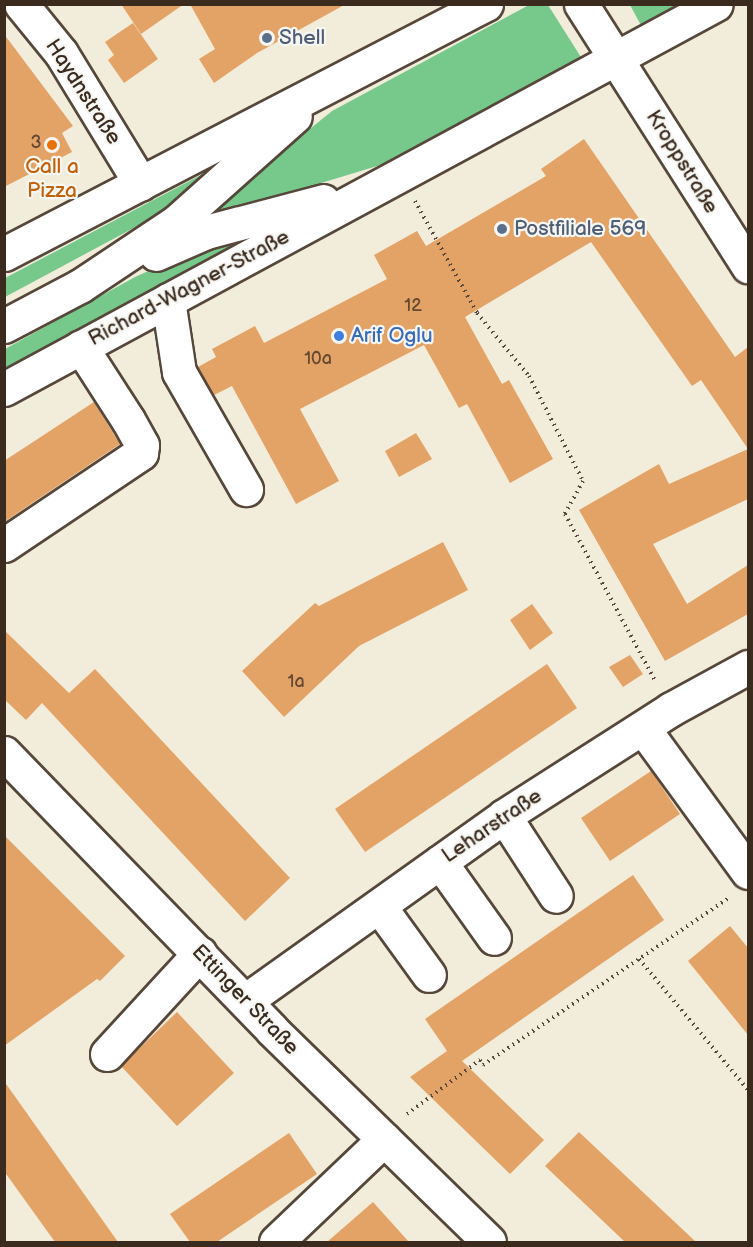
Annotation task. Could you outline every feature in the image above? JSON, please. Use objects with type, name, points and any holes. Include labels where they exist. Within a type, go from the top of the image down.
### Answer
[{"type":"main road","name":"Haydnstraße","points":[[21,4],[61,53],[141,184]]},
{"type":"main road","name":"Richard-Wagner-Straße","points":[[4,254],[486,4]]},
{"type":"main road","name":"Kroppstraße","points":[[581,4],[617,56],[748,266]]},
{"type":"main road","name":"Richard-Wagner-Straße","points":[[4,389],[716,4]]},
{"type":"main road","name":"Richard-Wagner-Straße","points":[[80,285],[203,201],[317,92]]},
{"type":"main road","name":"Richard-Wagner-Straße","points":[[4,326],[80,285],[206,232],[387,181]]},
{"type":"main road","points":[[168,300],[179,372],[246,489]]},
{"type":"main road","points":[[4,545],[141,453],[142,445],[128,420],[81,347]]},
{"type":"main road","name":"Leharstraße","points":[[245,1001],[504,816],[671,709],[748,667]]},
{"type":"main road","points":[[643,728],[744,881]]},
{"type":"main road","name":"Ettinger Straße","points":[[4,753],[245,1001],[489,1242]]},
{"type":"main road","points":[[504,816],[556,896]]},
{"type":"main road","points":[[440,862],[494,938]]},
{"type":"main road","points":[[379,906],[429,975]]},
{"type":"main road","points":[[107,1054],[200,953]]},
{"type":"main road","points":[[276,1242],[384,1139]]},
{"type":"path","points":[[387,181],[477,313],[529,376],[583,481],[565,514],[671,709]]},
{"type":"path","points":[[407,1114],[480,1060],[483,1065],[639,959],[744,881]]},
{"type":"path","points":[[639,959],[748,1090]]},
{"type":"green space","points":[[529,5],[548,5],[584,62],[387,163],[213,216],[210,210],[332,111]]},
{"type":"green space","points":[[630,5],[689,5],[643,29]]},
{"type":"green space","points":[[218,166],[223,168],[156,216],[5,297],[5,278]]},
{"type":"green space","points":[[255,236],[5,373],[5,349],[135,277],[202,247]]},
{"type":"building","points":[[121,4],[184,4],[141,34]]},
{"type":"building","points":[[190,4],[346,4],[257,53],[214,83],[199,59],[215,49]]},
{"type":"building","points":[[133,23],[158,59],[124,83],[108,60],[114,55],[105,42]]},
{"type":"building","points":[[4,34],[73,126],[62,133],[72,152],[4,187]]},
{"type":"building","points":[[584,139],[735,357],[748,347],[748,449],[701,380],[692,386],[591,242],[465,317],[502,384],[509,380],[553,459],[510,483],[467,404],[459,408],[424,345],[300,409],[339,481],[296,504],[232,386],[214,395],[198,367],[216,357],[212,349],[255,326],[264,343],[387,279],[374,255],[417,231],[426,246],[546,176],[541,169]]},
{"type":"building","points":[[94,402],[120,444],[4,522],[4,461]]},
{"type":"building","points":[[416,433],[432,459],[399,477],[385,451]]},
{"type":"building","points":[[748,449],[748,499],[653,544],[687,604],[748,565],[748,614],[665,661],[579,510],[659,464],[669,484]]},
{"type":"building","points":[[443,542],[468,590],[359,646],[284,717],[242,671],[315,603],[319,606]]},
{"type":"building","points":[[532,604],[553,633],[530,650],[510,620]]},
{"type":"building","points":[[4,630],[69,693],[95,669],[290,878],[245,921],[42,703],[26,720],[4,699]]},
{"type":"building","points":[[630,655],[643,674],[623,687],[609,667]]},
{"type":"building","points":[[547,664],[577,708],[365,852],[335,809]]},
{"type":"building","points":[[651,771],[680,814],[610,861],[581,818]]},
{"type":"building","points":[[4,835],[125,956],[100,981],[97,979],[4,1046]]},
{"type":"building","points":[[633,875],[664,920],[462,1061],[544,1140],[510,1174],[410,1077],[447,1051],[425,1019]]},
{"type":"building","points":[[730,926],[748,948],[748,1035],[688,961]]},
{"type":"building","points":[[177,1012],[234,1073],[177,1126],[121,1066]]},
{"type":"building","points":[[4,1081],[118,1242],[55,1242],[4,1171]]},
{"type":"building","points":[[579,1132],[696,1242],[625,1242],[545,1166]]},
{"type":"building","points":[[289,1133],[317,1174],[217,1242],[190,1242],[170,1214]]},
{"type":"building","points":[[373,1202],[409,1242],[327,1242]]},
{"type":"place","name":"Shell","points":[[267,38]]},
{"type":"place","name":"Call a Pizza","points":[[52,145]]},
{"type":"place","name":"Postfiliale 569","points":[[502,229]]},
{"type":"place","name":"Arif Oglu","points":[[339,336]]}]
